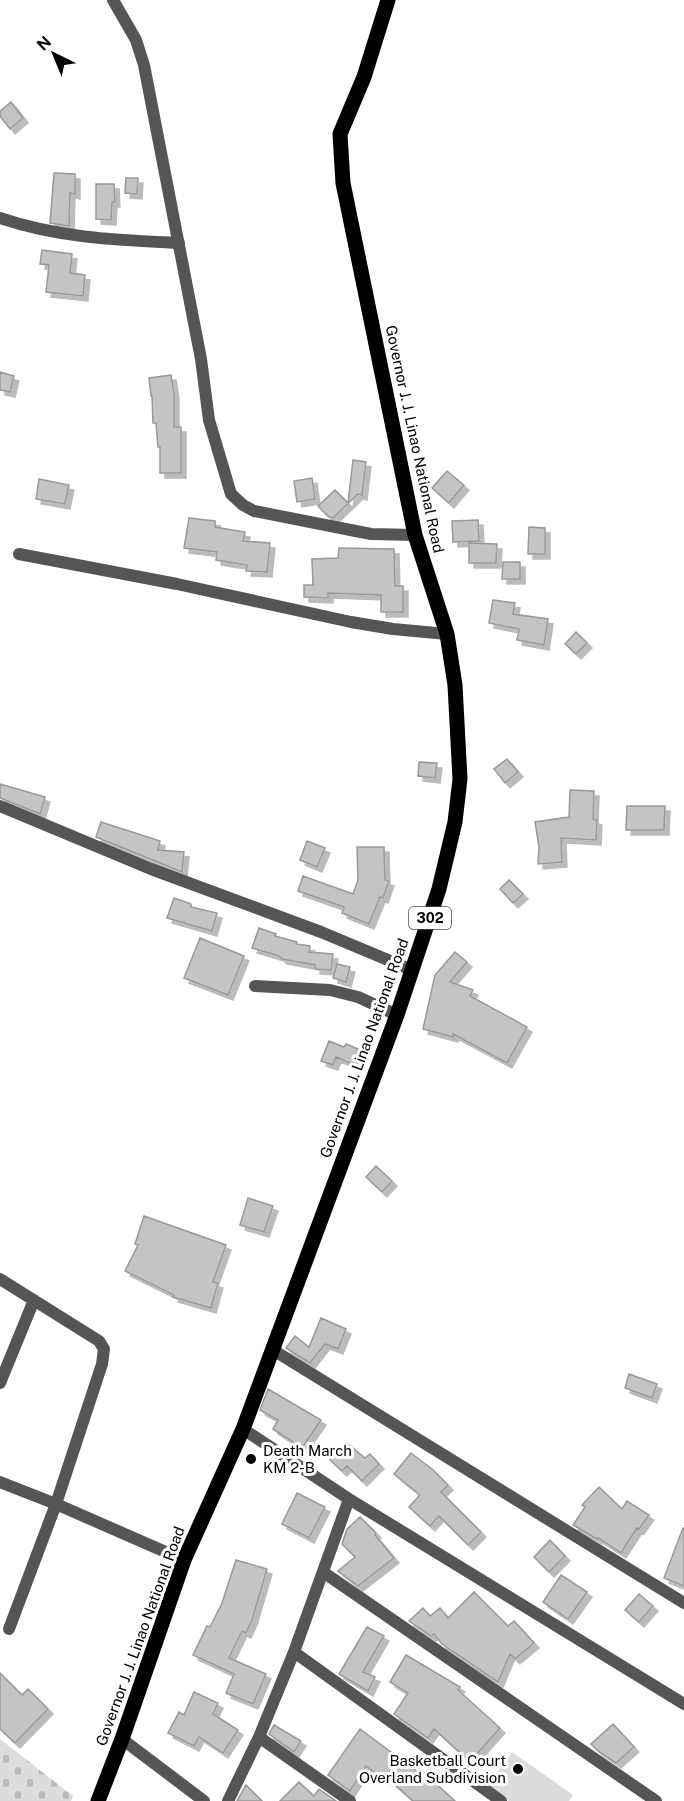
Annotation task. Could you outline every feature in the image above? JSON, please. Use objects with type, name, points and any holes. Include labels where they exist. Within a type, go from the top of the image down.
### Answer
[{"type":"main road","name":"Governor J. J. Linao National Road","points":[[98,1801],[184,1560],[243,1429],[397,1015],[440,889],[455,822],[460,779],[454,685],[447,634],[415,536],[343,183],[340,134],[364,77],[388,0]]},
{"type":"street","points":[[113,0],[136,40],[144,65],[201,360],[209,420],[231,494],[254,511],[371,534],[415,536]]},
{"type":"street","points":[[0,218],[22,226],[89,238],[178,243]]},
{"type":"street","points":[[19,554],[177,584],[351,622],[447,634]]},
{"type":"street","points":[[0,806],[151,869],[321,932],[412,970]]},
{"type":"street","points":[[255,986],[330,990],[358,997],[397,1015]]},
{"type":"street","points":[[0,1279],[99,1341],[104,1349],[102,1365],[56,1504],[9,1629]]},
{"type":"street","points":[[0,1379],[34,1300]]},
{"type":"street","points":[[273,1350],[684,1603]]},
{"type":"street","points":[[243,1429],[350,1499],[684,1704]]},
{"type":"street","points":[[0,1482],[184,1560]]},
{"type":"street","points":[[228,1801],[259,1737],[294,1652],[350,1499]]},
{"type":"street","points":[[323,1572],[656,1801]]},
{"type":"street","points":[[294,1652],[501,1801]]},
{"type":"street","points":[[259,1737],[350,1801]]},
{"type":"street","points":[[122,1739],[204,1801]]},
{"type":"green space","points":[[0,1739],[73,1796],[71,1801],[0,1801]]},
{"type":"green space","name":"Basketball Court Overland Subdivision","points":[[512,1752],[573,1795],[569,1801],[509,1801],[488,1786]]},
{"type":"building","points":[[11,102],[23,118],[10,129],[0,116],[0,111]]},
{"type":"building","points":[[54,173],[75,174],[75,194],[70,193],[69,226],[50,223]]},
{"type":"building","points":[[126,178],[138,178],[137,194],[125,193]]},
{"type":"building","points":[[96,184],[114,184],[115,202],[112,202],[111,220],[96,219]]},
{"type":"building","points":[[42,250],[72,254],[70,273],[85,275],[83,296],[46,292],[49,265],[40,264]]},
{"type":"building","points":[[0,372],[14,376],[10,392],[0,390]]},
{"type":"building","points":[[171,375],[174,393],[174,427],[181,427],[181,473],[160,473],[160,447],[158,447],[156,423],[153,423],[149,378]]},
{"type":"building","points":[[353,460],[366,462],[362,495],[358,494],[333,518],[329,517],[318,506],[335,490],[348,503]]},
{"type":"building","points":[[447,471],[464,485],[449,503],[432,488]]},
{"type":"building","points":[[312,478],[315,499],[297,502],[294,481]]},
{"type":"building","points":[[39,479],[69,485],[65,504],[36,499]]},
{"type":"building","points":[[189,518],[215,521],[215,527],[245,532],[243,541],[270,543],[267,572],[246,571],[247,565],[216,560],[217,552],[184,548]]},
{"type":"building","points":[[478,520],[479,541],[453,542],[452,521]]},
{"type":"building","points":[[529,527],[545,528],[545,554],[528,554]]},
{"type":"building","points":[[469,543],[497,544],[496,563],[469,563]]},
{"type":"building","points":[[339,548],[394,549],[395,586],[403,586],[403,612],[381,612],[381,595],[328,593],[328,598],[304,597],[304,585],[313,585],[312,559],[338,558]]},
{"type":"building","points":[[503,562],[520,562],[520,579],[502,579]]},
{"type":"building","points":[[493,600],[515,603],[513,614],[548,619],[544,645],[517,640],[519,629],[489,623]]},
{"type":"building","points":[[576,632],[587,643],[576,654],[565,644]]},
{"type":"building","points":[[507,759],[518,772],[505,783],[494,769]]},
{"type":"building","points":[[419,762],[437,763],[435,778],[418,776]]},
{"type":"building","points":[[0,784],[45,797],[40,814],[0,798]]},
{"type":"building","points":[[570,790],[594,791],[593,819],[597,820],[596,840],[561,838],[562,862],[538,864],[539,847],[535,822],[569,817]]},
{"type":"building","points":[[627,806],[665,806],[664,830],[626,830]]},
{"type":"building","points":[[101,822],[160,841],[158,850],[184,852],[182,872],[96,837]]},
{"type":"building","points":[[307,841],[325,848],[317,867],[300,860]]},
{"type":"building","points":[[357,847],[384,847],[385,880],[389,881],[369,924],[342,913],[344,907],[298,891],[303,876],[353,894],[358,880]]},
{"type":"building","points":[[509,880],[523,894],[513,903],[500,889]]},
{"type":"building","points":[[174,898],[191,904],[191,907],[217,913],[212,931],[167,918]]},
{"type":"building","points":[[259,928],[276,934],[275,936],[297,942],[296,944],[310,946],[309,952],[333,954],[331,970],[315,969],[315,965],[282,959],[252,948]]},
{"type":"building","points":[[200,938],[244,956],[228,995],[184,978]]},
{"type":"building","points":[[455,952],[467,962],[450,982],[473,990],[470,996],[527,1027],[507,1063],[453,1034],[453,1037],[423,1029],[435,975]]},
{"type":"building","points":[[337,964],[350,967],[346,982],[333,978]]},
{"type":"building","points":[[329,1041],[358,1049],[352,1064],[336,1057],[333,1065],[321,1061]]},
{"type":"building","points":[[376,1166],[392,1181],[382,1192],[366,1177]]},
{"type":"building","points":[[248,1198],[273,1206],[264,1232],[240,1225]]},
{"type":"building","points":[[144,1216],[226,1245],[213,1282],[218,1283],[211,1308],[173,1297],[174,1295],[125,1271],[138,1245],[135,1244]]},
{"type":"building","points":[[321,1318],[346,1329],[338,1349],[325,1344],[310,1363],[286,1348],[295,1336],[309,1347]]},
{"type":"building","points":[[629,1374],[657,1384],[652,1398],[625,1388]]},
{"type":"building","points":[[268,1389],[321,1420],[302,1448],[273,1429],[278,1420],[260,1410]]},
{"type":"building","points":[[347,1443],[365,1458],[370,1454],[379,1464],[362,1481],[347,1466],[342,1471],[330,1460]]},
{"type":"building","points":[[411,1453],[448,1485],[441,1492],[481,1532],[468,1545],[439,1516],[430,1526],[409,1507],[420,1495],[394,1474]]},
{"type":"building","points":[[599,1487],[622,1509],[627,1501],[649,1515],[639,1529],[637,1528],[621,1553],[573,1525],[585,1507],[582,1505]]},
{"type":"building","points":[[297,1493],[325,1507],[309,1538],[282,1524]]},
{"type":"building","points":[[360,1517],[376,1533],[375,1535],[394,1558],[358,1586],[338,1571],[355,1557],[342,1544],[347,1529]]},
{"type":"building","points":[[684,1528],[684,1586],[664,1578]]},
{"type":"building","points":[[550,1540],[565,1556],[549,1572],[534,1557]]},
{"type":"building","points":[[236,1560],[267,1569],[252,1620],[246,1633],[242,1631],[229,1658],[266,1674],[253,1704],[226,1693],[234,1674],[193,1655],[207,1626],[210,1627],[222,1603]]},
{"type":"building","points":[[561,1575],[587,1592],[568,1619],[543,1602]]},
{"type":"building","points":[[474,1592],[508,1626],[514,1621],[534,1643],[515,1659],[510,1654],[498,1682],[442,1644],[434,1634],[431,1636],[409,1621],[423,1608],[430,1616],[440,1608],[448,1618]]},
{"type":"building","points":[[639,1594],[653,1606],[639,1622],[625,1610]]},
{"type":"building","points":[[367,1627],[384,1636],[363,1672],[375,1677],[368,1691],[339,1674]]},
{"type":"building","points":[[406,1655],[460,1687],[458,1690],[500,1728],[470,1762],[434,1729],[428,1738],[394,1714],[408,1693],[390,1682]]},
{"type":"building","points":[[0,1673],[22,1695],[28,1689],[48,1709],[15,1743],[0,1729]]},
{"type":"building","points":[[194,1692],[218,1703],[213,1714],[238,1730],[223,1753],[199,1737],[194,1746],[168,1733],[179,1712],[184,1715]]},
{"type":"building","points":[[613,1724],[634,1747],[616,1763],[591,1744]]},
{"type":"building","points":[[274,1725],[301,1741],[294,1752],[269,1734]]},
{"type":"building","points":[[360,1729],[418,1772],[420,1769],[455,1801],[413,1801],[387,1778],[385,1780],[366,1766],[350,1791],[328,1775]]},
{"type":"building","points":[[299,1782],[314,1796],[319,1789],[336,1801],[280,1801]]},
{"type":"building","points":[[246,1785],[262,1801],[237,1801]]},
{"type":"place","name":"Death March KM 2-B","points":[[251,1459]]},
{"type":"place","name":"Basketball Court Overland Subdivision","points":[[518,1769]]}]
